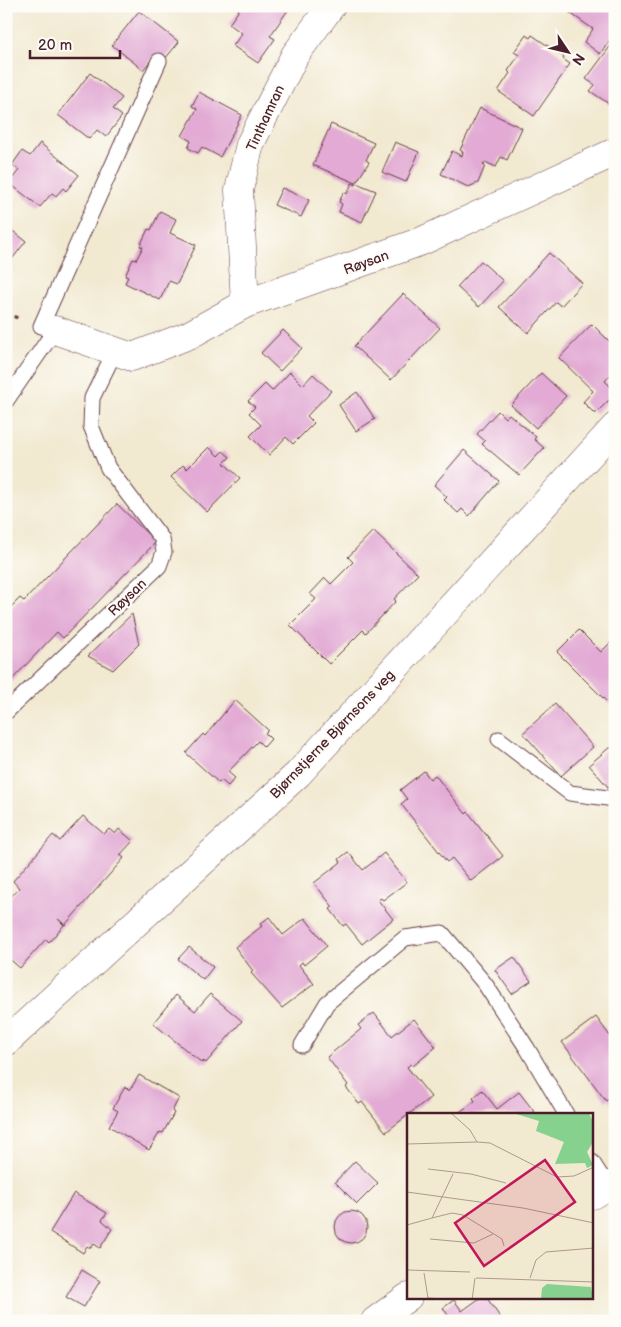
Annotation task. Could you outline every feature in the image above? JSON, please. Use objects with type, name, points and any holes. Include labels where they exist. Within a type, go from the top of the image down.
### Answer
[{"type":"street","name":"Tinthamran","points":[[245,304],[238,190],[250,144],[295,54],[331,6]]},
{"type":"street","name":"Røysan","points":[[48,328],[132,357],[189,335],[245,304],[422,241],[615,152]]},
{"type":"street","name":"Bjørnstjerne Bjørnsons veg","points":[[6,1042],[298,774],[615,426]]},
{"type":"street","points":[[375,1321],[407,1297]]},
{"type":"lane","points":[[6,401],[48,328],[159,61]]},
{"type":"lane","name":"Røysan","points":[[6,712],[159,566],[164,552],[162,539],[108,468],[91,426],[92,398],[115,351]]},
{"type":"lane","points":[[498,739],[570,793],[615,799]]},
{"type":"lane","points":[[302,1045],[327,1003],[405,938],[442,933],[485,984],[527,1048],[565,1113]]},
{"type":"lane","points":[[594,1166],[605,1188]]},
{"type":"building","points":[[235,6],[282,6],[288,10],[270,36],[275,39],[258,63],[233,46],[242,33],[229,24],[239,10]]},
{"type":"building","points":[[560,6],[615,7],[615,33],[600,54],[584,42],[593,29]]},
{"type":"building","points":[[139,11],[179,42],[164,60],[156,54],[143,70],[112,45]]},
{"type":"building","points":[[526,35],[530,38],[532,35],[564,57],[563,59],[570,64],[534,116],[498,91],[519,55],[514,52]]},
{"type":"building","points":[[615,40],[615,108],[590,91],[595,85],[586,79]]},
{"type":"building","points":[[90,73],[122,98],[113,109],[122,116],[106,137],[97,130],[89,139],[58,115]]},
{"type":"building","points":[[199,92],[242,115],[220,157],[202,147],[198,153],[188,148],[191,141],[182,136],[197,109],[192,106]]},
{"type":"building","points":[[480,108],[522,128],[507,160],[501,157],[496,167],[485,162],[478,183],[468,187],[441,174],[452,151],[462,156],[463,152],[460,150]]},
{"type":"building","points":[[331,124],[374,143],[366,160],[369,162],[356,183],[313,165]]},
{"type":"building","points":[[395,142],[419,152],[406,182],[382,172]]},
{"type":"building","points":[[40,143],[79,175],[66,191],[63,188],[56,196],[52,193],[40,207],[9,183],[19,170],[12,165],[22,151],[30,156]]},
{"type":"building","points":[[352,183],[356,185],[356,183],[376,191],[362,222],[339,212],[342,204],[339,202],[344,192],[347,194]]},
{"type":"building","points":[[282,188],[309,200],[301,217],[274,205]]},
{"type":"building","points":[[160,211],[176,219],[170,233],[196,245],[177,284],[169,281],[160,300],[125,283],[128,277],[125,276],[133,259],[136,260],[143,247],[140,246],[148,229],[151,230]]},
{"type":"building","points":[[6,226],[26,241],[6,267]]},
{"type":"building","points":[[549,253],[582,283],[561,306],[556,302],[528,333],[499,307]]},
{"type":"building","points":[[481,261],[503,281],[479,307],[457,287]]},
{"type":"building","points":[[403,294],[440,328],[391,380],[354,346]]},
{"type":"building","points":[[592,324],[615,347],[615,370],[605,381],[615,391],[615,394],[595,414],[583,402],[593,391],[559,358]]},
{"type":"building","points":[[283,330],[302,348],[280,371],[261,353]]},
{"type":"building","points":[[290,372],[303,385],[313,374],[331,391],[307,416],[314,423],[293,444],[286,437],[269,455],[250,436],[261,425],[249,413],[255,407],[248,401],[265,384],[272,391]]},
{"type":"building","points":[[541,373],[566,396],[536,428],[511,405]]},
{"type":"building","points":[[357,392],[375,419],[356,431],[339,405]]},
{"type":"building","points":[[498,411],[505,418],[509,414],[536,437],[534,439],[544,448],[519,475],[482,444],[485,441],[477,434]]},
{"type":"building","points":[[209,447],[218,456],[223,451],[230,457],[224,463],[240,478],[207,512],[171,477],[183,465],[187,469]]},
{"type":"building","points":[[464,450],[499,481],[469,516],[462,509],[458,513],[444,500],[447,497],[434,485]]},
{"type":"building","points":[[117,504],[156,542],[63,638],[57,632],[6,686],[6,612],[20,598],[24,601]]},
{"type":"building","points":[[373,531],[418,574],[366,633],[363,630],[329,664],[290,625],[316,599],[310,594],[325,578],[331,584],[353,562],[348,557]]},
{"type":"building","points":[[132,614],[139,644],[113,670],[88,656]]},
{"type":"building","points":[[579,630],[601,652],[615,638],[615,698],[609,704],[557,652]]},
{"type":"building","points":[[235,700],[268,730],[265,733],[271,739],[264,747],[258,741],[228,772],[235,778],[228,786],[221,780],[219,783],[186,753],[203,734],[205,736]]},
{"type":"building","points":[[555,704],[593,747],[561,776],[523,733]]},
{"type":"building","points":[[610,747],[615,752],[615,781],[608,787],[589,765]]},
{"type":"building","points":[[424,771],[430,779],[435,775],[503,856],[471,881],[452,858],[447,862],[401,804],[407,799],[400,790]]},
{"type":"building","points":[[83,816],[104,834],[109,829],[115,834],[119,829],[133,841],[120,855],[124,858],[65,925],[58,919],[64,925],[49,942],[46,939],[20,968],[6,956],[9,953],[6,951],[6,902],[19,888],[13,881],[53,835],[60,841]]},
{"type":"building","points":[[348,852],[363,870],[384,853],[407,882],[383,900],[381,898],[378,900],[393,919],[362,944],[346,924],[343,926],[330,909],[333,907],[314,883],[341,862],[339,859]]},
{"type":"building","points":[[269,917],[283,935],[305,918],[327,946],[304,965],[302,962],[299,965],[314,984],[282,1008],[251,973],[253,971],[235,947],[262,926],[260,924]]},
{"type":"building","points":[[189,947],[213,967],[203,980],[178,959]]},
{"type":"building","points":[[514,957],[531,981],[512,994],[495,970]]},
{"type":"building","points":[[210,994],[242,1021],[206,1063],[204,1061],[202,1063],[153,1023],[176,995],[195,1011]]},
{"type":"building","points":[[374,1013],[392,1036],[414,1019],[436,1047],[413,1066],[411,1064],[407,1067],[431,1097],[410,1113],[407,1113],[407,1116],[386,1132],[362,1102],[359,1104],[346,1087],[348,1085],[327,1057],[361,1029],[358,1025]]},
{"type":"building","points":[[596,1017],[610,1036],[615,1032],[615,1102],[612,1104],[609,1099],[606,1101],[562,1042]]},
{"type":"building","points":[[139,1075],[179,1098],[172,1111],[174,1113],[163,1133],[160,1132],[149,1150],[109,1126],[118,1111],[113,1108],[125,1087],[130,1090]]},
{"type":"building","points":[[482,1090],[497,1109],[519,1092],[535,1113],[458,1113],[475,1101],[473,1098]]},
{"type":"building","points":[[355,1161],[378,1183],[357,1204],[335,1182]]},
{"type":"building","points":[[74,1193],[107,1213],[102,1220],[112,1229],[100,1248],[94,1244],[91,1248],[87,1246],[83,1253],[50,1232]]},
{"type":"building","points":[[351,1211],[357,1212],[362,1216],[366,1221],[366,1233],[362,1238],[357,1242],[351,1243],[345,1242],[340,1238],[336,1233],[335,1227],[336,1221],[340,1216],[345,1212]]},
{"type":"building","points":[[82,1270],[100,1281],[84,1307],[66,1297]]},
{"type":"building","points":[[454,1300],[462,1311],[477,1300],[488,1300],[502,1320],[452,1321],[443,1308]]}]
